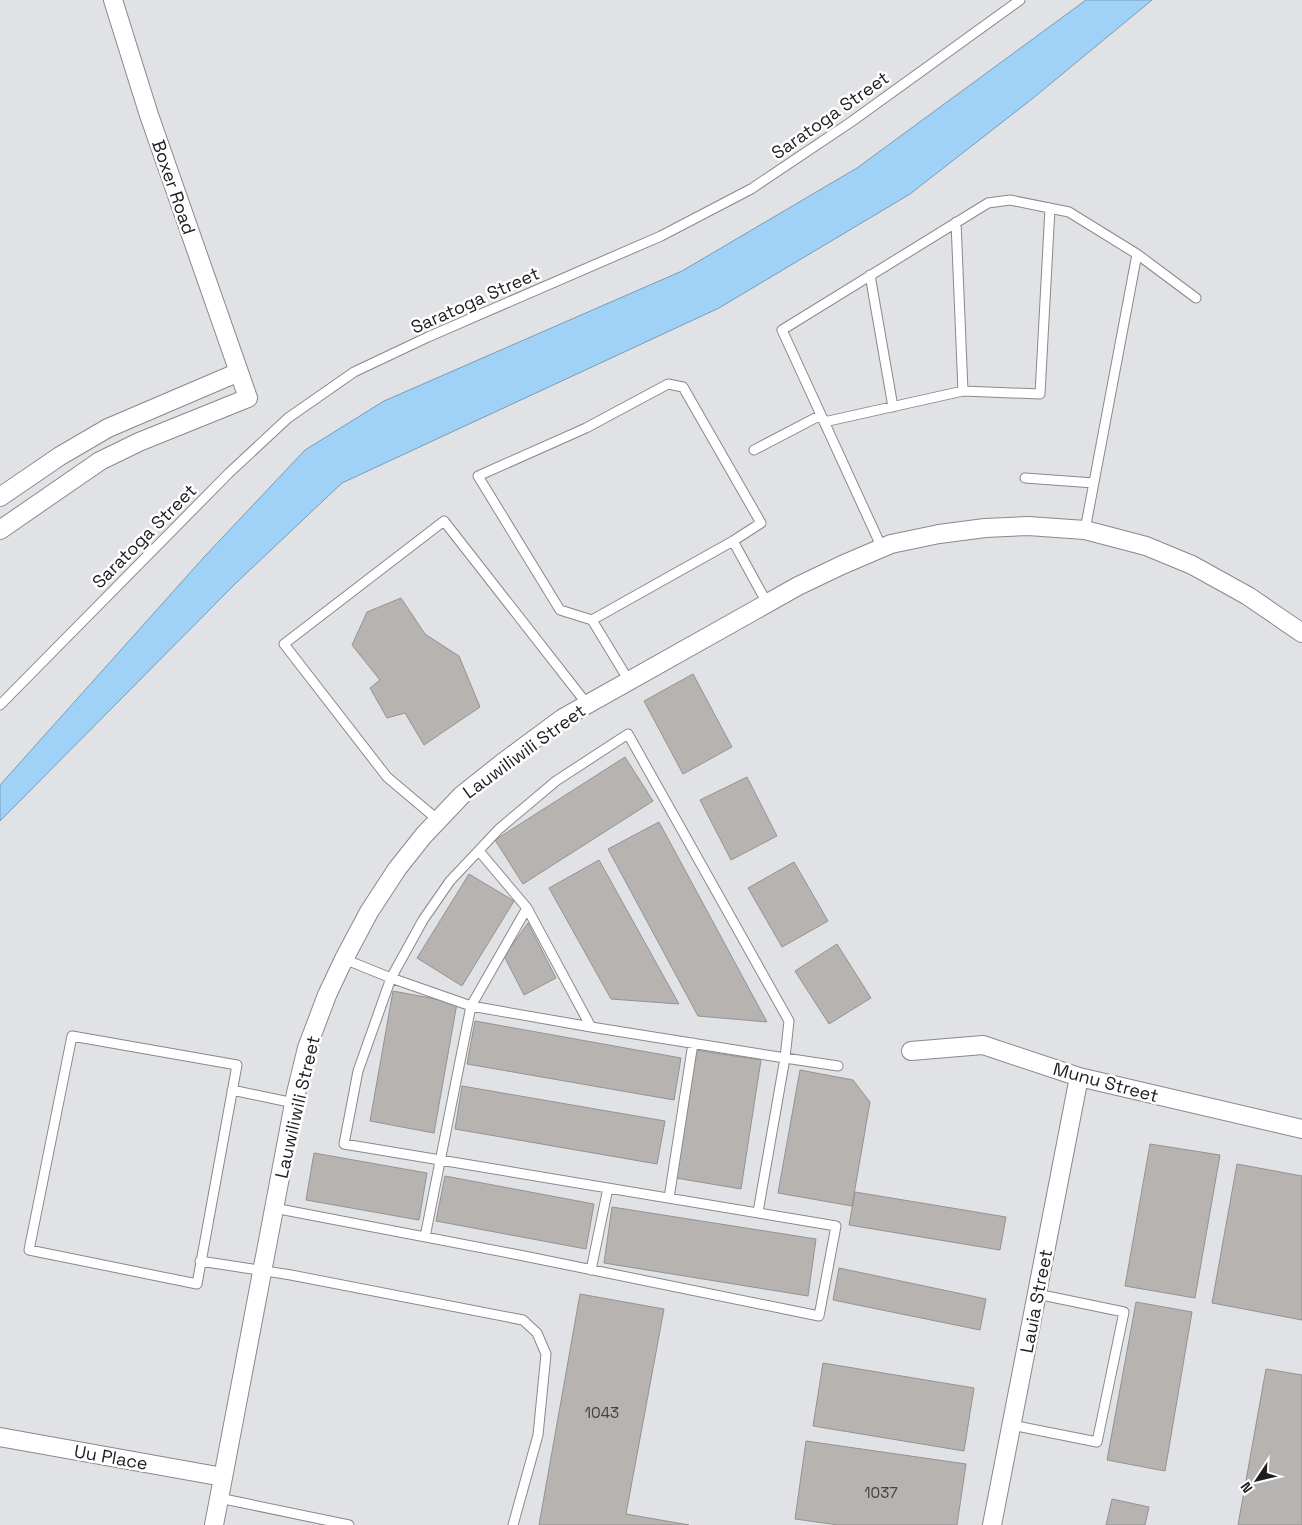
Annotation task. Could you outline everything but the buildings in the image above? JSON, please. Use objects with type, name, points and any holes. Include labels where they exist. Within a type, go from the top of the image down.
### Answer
[{"type":"street","name":"Boxer Road","points":[[0,530],[100,461],[139,442],[248,398],[148,115],[113,0]]},
{"type":"street","points":[[0,497],[60,456],[108,428],[238,372]]},
{"type":"street","name":"Lauwiliwili Street","points":[[214,1525],[294,1104],[307,1048],[327,995],[344,958],[369,912],[397,869],[424,835],[462,794],[563,718],[767,604],[842,565],[891,544],[939,534],[985,528],[1028,526],[1085,530],[1146,546],[1192,565],[1248,596],[1302,633]]},
{"type":"street","name":"Munu Street","points":[[911,1051],[983,1044],[1079,1077],[1302,1129]]},
{"type":"street","name":"Lauia Street","points":[[992,1525],[1079,1077]]},
{"type":"street","name":"Uu Place","points":[[0,1437],[223,1477]]},
{"type":"lane","name":"Saratoga Street","points":[[0,705],[229,473],[288,418],[354,372],[661,236],[751,189],[851,122],[1020,0]]},
{"type":"lane","points":[[882,548],[782,330],[988,203],[1010,200],[1069,212],[1137,254],[1196,298]]},
{"type":"lane","points":[[754,450],[822,418],[893,407],[963,391],[1040,394],[1050,208]]},
{"type":"lane","points":[[956,222],[963,391]]},
{"type":"lane","points":[[1085,530],[1137,254]]},
{"type":"lane","points":[[870,275],[893,407]]},
{"type":"lane","points":[[592,620],[761,523],[683,387],[668,384],[586,428],[478,476],[560,610],[592,620],[630,681]]},
{"type":"lane","points":[[1025,478],[1094,483]]},
{"type":"lane","points":[[438,820],[387,777],[284,644],[444,521],[588,704]]},
{"type":"lane","points":[[733,540],[767,604]]},
{"type":"lane","points":[[274,1208],[819,1316],[836,1226],[344,1144],[358,1071],[391,978],[423,920],[450,881],[499,829],[556,781],[628,734],[789,1021],[785,1058],[758,1212]]},
{"type":"lane","points":[[479,851],[527,908],[591,1027]]},
{"type":"lane","points":[[425,1237],[471,1006],[527,908]]},
{"type":"lane","points":[[344,958],[391,978],[471,1006],[838,1066]]},
{"type":"lane","points":[[72,1036],[237,1065],[232,1090],[197,1284],[29,1250],[72,1036]]},
{"type":"lane","points":[[669,1198],[693,1043]]},
{"type":"lane","points":[[232,1090],[294,1104]]},
{"type":"lane","points":[[591,1270],[608,1188]]},
{"type":"lane","points":[[200,1261],[291,1275],[523,1320],[537,1333],[546,1354],[538,1435],[513,1525]]},
{"type":"lane","points":[[1012,1426],[1097,1442],[1124,1312],[1037,1294]]},
{"type":"lane","points":[[219,1498],[349,1525]]},
{"type":"water","points":[[1086,0],[1152,0],[1032,99],[910,194],[719,308],[342,483],[235,584],[0,821],[0,785],[205,556],[305,450],[384,401],[682,271],[857,168]]}]
